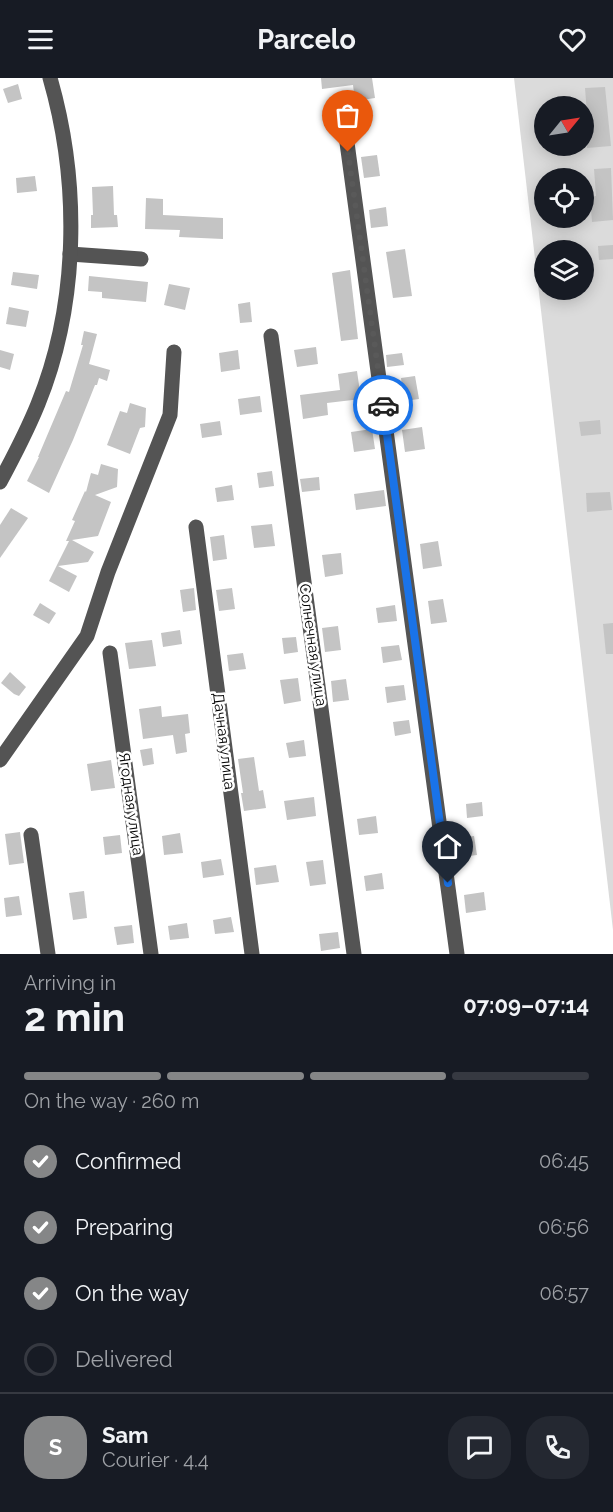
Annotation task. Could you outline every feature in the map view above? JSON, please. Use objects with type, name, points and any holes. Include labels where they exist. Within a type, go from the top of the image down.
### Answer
[{"type":"street","points":[[0,482],[19,448],[39,402],[54,354],[64,305],[70,254],[71,204],[67,154],[58,104],[50,78]]},
{"type":"street","points":[[345,128],[457,954]]},
{"type":"street","points":[[70,254],[141,259]]},
{"type":"street","name":"Солнечная улица","points":[[271,336],[354,954]]},
{"type":"street","points":[[0,760],[87,636],[108,572],[170,415],[174,352]]},
{"type":"street","name":"Дачная улица","points":[[196,527],[252,954]]},
{"type":"street","name":"Ягодная улица","points":[[110,653],[151,954]]},
{"type":"street","points":[[0,732],[10,744]]},
{"type":"street","points":[[31,835],[48,954]]},
{"type":"shaded area","points":[[514,78],[613,78],[613,930],[540,300],[594,300],[594,240],[534,240],[534,250]]},
{"type":"building","points":[[321,78],[372,78],[375,98],[355,101],[353,85],[322,89]]},
{"type":"building","points":[[18,84],[22,99],[8,103],[3,89]]},
{"type":"building","points":[[605,87],[611,146],[594,147],[594,96],[586,96],[585,88]]},
{"type":"building","points":[[377,155],[380,176],[364,178],[361,157]]},
{"type":"building","points":[[611,168],[613,220],[594,222],[594,196],[596,196],[594,169]]},
{"type":"building","points":[[35,176],[37,191],[17,193],[16,178]]},
{"type":"building","points":[[113,186],[114,215],[117,215],[118,227],[91,228],[92,187]]},
{"type":"building","points":[[146,198],[163,199],[163,215],[223,218],[223,239],[179,237],[180,230],[145,229]]},
{"type":"building","points":[[386,207],[388,226],[371,228],[369,210]]},
{"type":"building","points":[[613,245],[613,259],[599,260],[598,246]]},
{"type":"building","points":[[405,249],[412,296],[393,298],[386,252]]},
{"type":"building","points":[[350,270],[358,339],[341,341],[332,273]]},
{"type":"building","points":[[13,272],[39,275],[37,289],[11,285]]},
{"type":"building","points":[[89,276],[148,282],[146,302],[102,298],[102,292],[88,291]]},
{"type":"building","points":[[169,284],[190,288],[185,310],[164,305]]},
{"type":"building","points":[[250,302],[252,322],[240,323],[238,304]]},
{"type":"building","points":[[9,307],[29,311],[26,327],[6,324]]},
{"type":"building","points":[[84,331],[97,334],[89,364],[110,370],[107,381],[99,378],[95,385],[49,493],[27,481],[66,391],[69,392],[83,345],[81,345]]},
{"type":"building","points":[[316,347],[318,364],[297,367],[294,350]]},
{"type":"building","points":[[0,350],[14,354],[10,370],[0,367]]},
{"type":"building","points":[[238,350],[240,369],[221,372],[219,353]]},
{"type":"building","points":[[402,353],[404,365],[387,367],[386,355]]},
{"type":"building","points":[[357,371],[361,399],[327,403],[328,415],[303,419],[300,395],[340,390],[338,374]]},
{"type":"building","points":[[415,376],[419,399],[404,401],[401,378]]},
{"type":"building","points":[[260,396],[262,412],[240,415],[238,399]]},
{"type":"building","points":[[130,403],[146,408],[145,427],[140,428],[130,454],[107,445],[120,411],[127,413]]},
{"type":"building","points":[[600,420],[601,434],[581,436],[579,422]]},
{"type":"building","points":[[220,421],[222,435],[202,438],[200,424]]},
{"type":"building","points":[[422,427],[425,449],[405,452],[402,430]]},
{"type":"building","points":[[372,429],[375,449],[354,452],[351,432]]},
{"type":"building","points":[[101,464],[118,469],[117,487],[95,495],[111,502],[98,536],[72,540],[94,552],[88,562],[58,566],[77,576],[69,592],[49,581],[69,541],[66,541],[75,521],[72,520],[86,492],[91,473],[98,475]]},
{"type":"building","points":[[272,471],[274,486],[259,488],[257,473]]},
{"type":"building","points":[[319,477],[320,490],[302,492],[300,479]]},
{"type":"building","points":[[232,485],[234,500],[217,502],[215,488]]},
{"type":"building","points":[[384,490],[386,506],[356,510],[354,494]]},
{"type":"building","points":[[610,492],[612,510],[587,512],[586,493]]},
{"type":"building","points":[[11,508],[28,518],[0,558],[0,525]]},
{"type":"building","points":[[272,524],[275,546],[254,548],[251,526]]},
{"type":"building","points":[[224,535],[227,559],[213,561],[210,537]]},
{"type":"building","points":[[438,541],[442,566],[423,569],[420,544]]},
{"type":"building","points":[[341,553],[343,574],[325,577],[322,555]]},
{"type":"building","points":[[194,588],[196,610],[183,612],[180,590]]},
{"type":"building","points":[[232,588],[235,609],[219,611],[216,590]]},
{"type":"building","points":[[443,599],[447,622],[431,624],[428,601]]},
{"type":"building","points":[[40,603],[56,613],[49,624],[33,615]]},
{"type":"building","points":[[395,605],[397,621],[378,623],[376,608]]},
{"type":"building","points":[[613,623],[613,654],[606,654],[603,624]]},
{"type":"building","points":[[338,626],[341,650],[325,652],[322,628]]},
{"type":"building","points":[[180,630],[182,644],[163,647],[161,633]]},
{"type":"building","points":[[296,637],[298,652],[284,654],[282,638]]},
{"type":"building","points":[[152,640],[156,666],[129,669],[125,643]]},
{"type":"building","points":[[399,645],[402,660],[383,663],[381,647]]},
{"type":"building","points":[[243,653],[246,669],[229,671],[227,655]]},
{"type":"building","points":[[10,672],[26,687],[19,696],[1,683]]},
{"type":"building","points":[[298,678],[301,701],[284,704],[280,680]]},
{"type":"building","points":[[346,679],[349,700],[333,702],[331,681]]},
{"type":"building","points":[[404,685],[406,700],[387,703],[385,687]]},
{"type":"building","points":[[161,706],[162,717],[188,714],[190,733],[185,734],[187,752],[176,754],[173,735],[143,739],[139,709]]},
{"type":"building","points":[[409,720],[411,733],[395,736],[393,722]]},
{"type":"building","points":[[304,740],[306,756],[289,758],[286,743]]},
{"type":"building","points":[[152,748],[154,764],[143,766],[140,750]]},
{"type":"building","points":[[254,757],[259,791],[263,790],[266,808],[244,811],[238,759]]},
{"type":"building","points":[[111,760],[115,788],[91,791],[87,764]]},
{"type":"building","points":[[314,797],[316,816],[287,820],[284,801]]},
{"type":"building","points":[[482,802],[483,816],[467,818],[466,804]]},
{"type":"building","points":[[376,816],[378,833],[359,835],[357,819]]},
{"type":"building","points":[[20,832],[24,863],[9,865],[5,834]]},
{"type":"building","points":[[180,833],[183,853],[164,855],[162,836]]},
{"type":"building","points":[[120,835],[122,853],[105,855],[103,837]]},
{"type":"building","points":[[474,836],[477,855],[461,857],[458,838]]},
{"type":"building","points":[[221,859],[224,875],[203,878],[201,862]]},
{"type":"building","points":[[323,860],[326,884],[310,886],[306,862]]},
{"type":"building","points":[[276,865],[279,882],[256,885],[254,868]]},
{"type":"building","points":[[382,873],[384,889],[366,891],[364,876]]},
{"type":"building","points":[[84,891],[87,918],[73,920],[69,893]]},
{"type":"building","points":[[484,892],[486,910],[466,913],[464,895]]},
{"type":"building","points":[[19,896],[22,915],[6,917],[4,898]]},
{"type":"building","points":[[231,917],[234,932],[215,934],[213,920]]},
{"type":"building","points":[[187,923],[189,938],[170,940],[168,926]]},
{"type":"building","points":[[132,925],[134,943],[117,945],[114,927]]},
{"type":"building","points":[[338,932],[340,948],[321,951],[319,934]]},
{"type":"way so far","points":[[348,152],[383,405]]},
{"type":"route","points":[[383,405],[448,883]]}]
